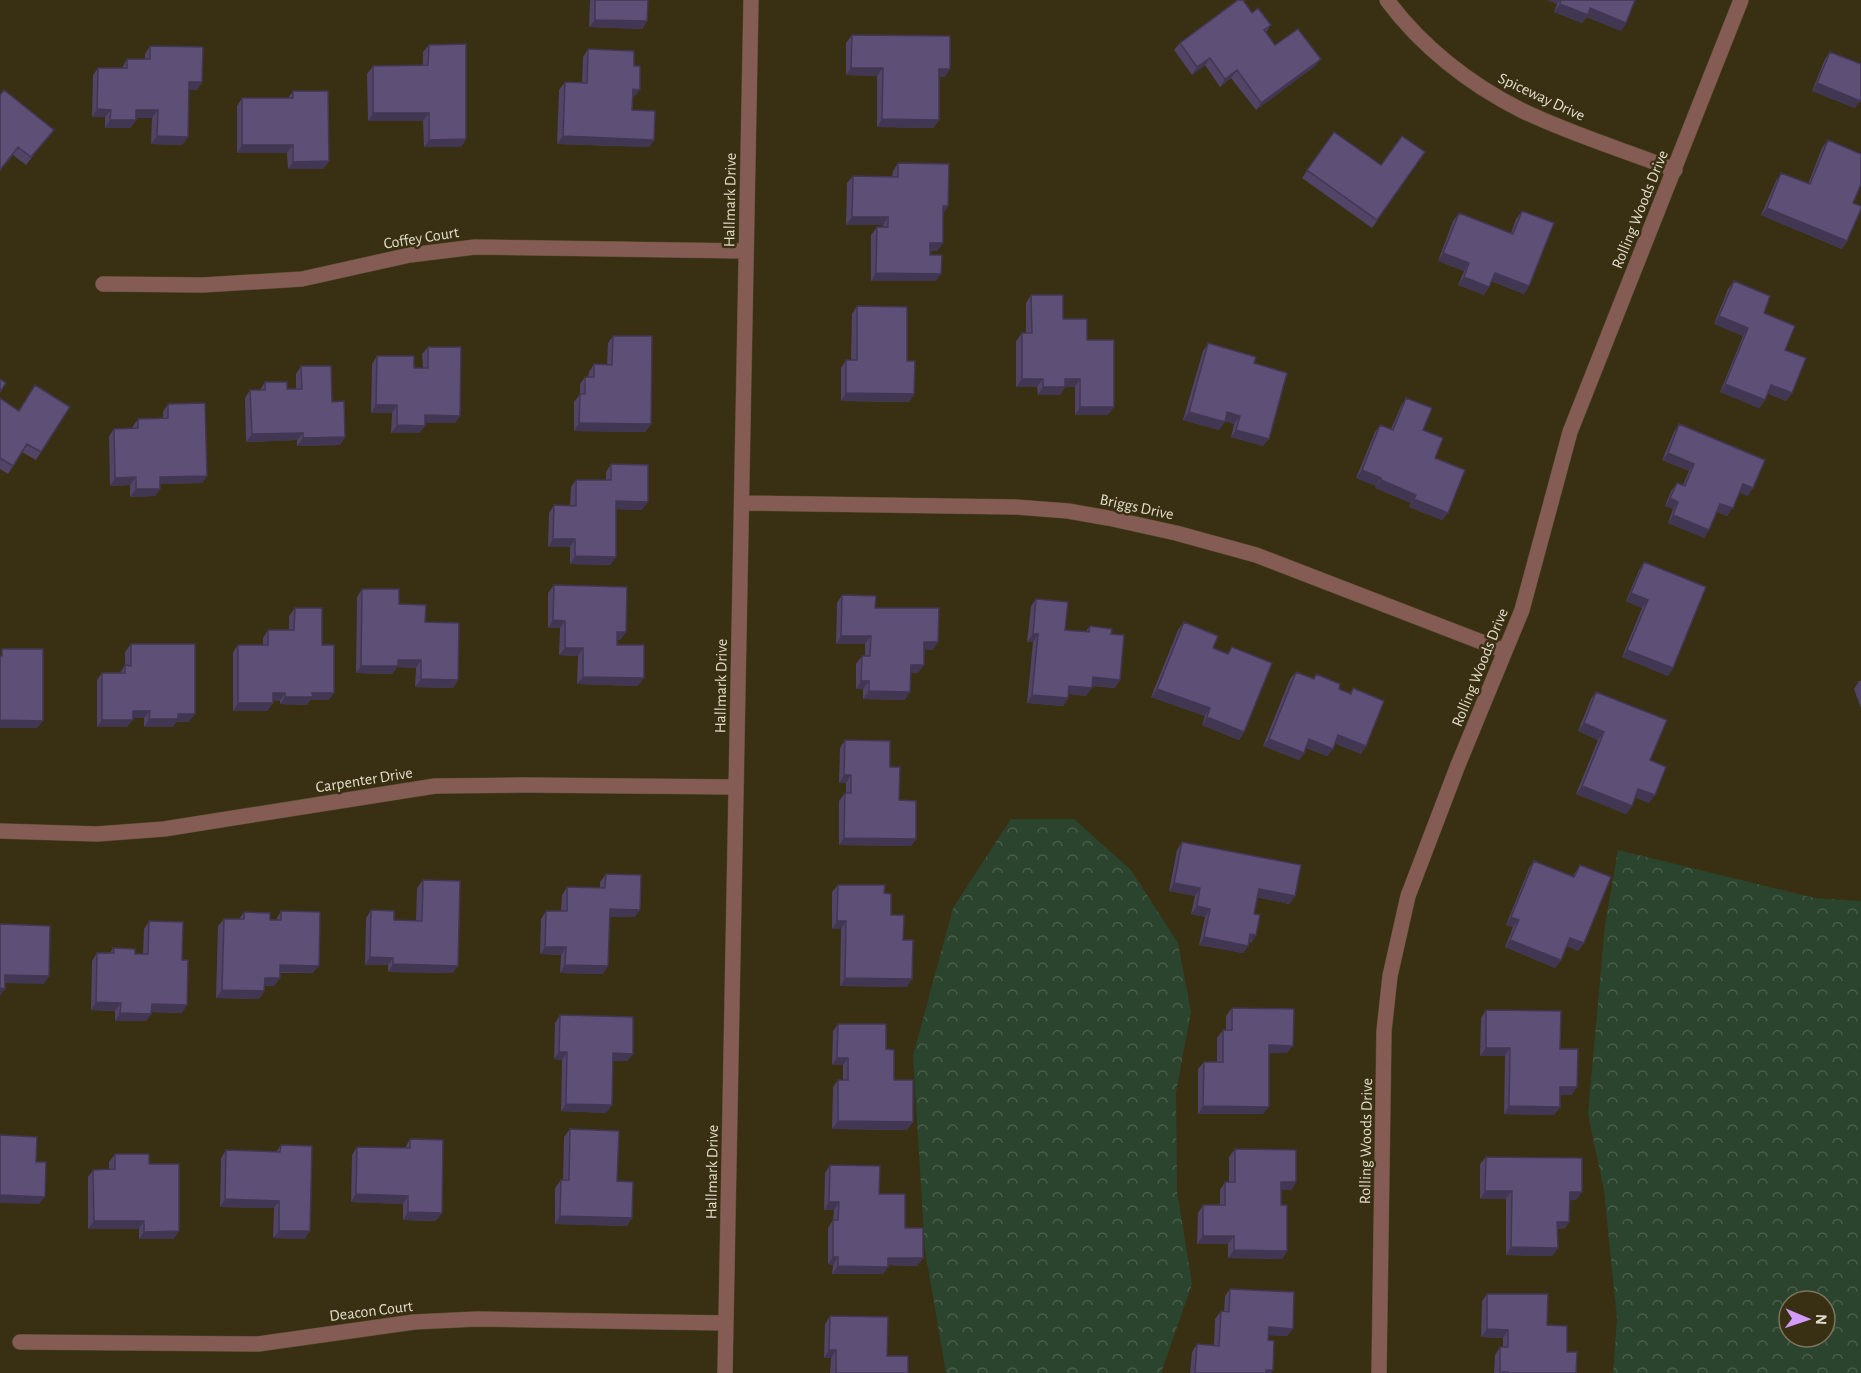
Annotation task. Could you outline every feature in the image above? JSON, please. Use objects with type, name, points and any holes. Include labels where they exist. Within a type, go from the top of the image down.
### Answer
[{"type":"street","name":"Hallmark Drive","points":[[725,1373],[751,0]]},
{"type":"street","name":"Spiceway Drive","points":[[1387,0],[1400,18],[1423,41],[1484,89],[1539,118],[1675,170]]},
{"type":"street","name":"Rolling Woods Drive","points":[[1379,1373],[1384,1031],[1390,976],[1408,896],[1505,651],[1530,581],[1570,432],[1741,0]]},
{"type":"street","name":"Coffey Court","points":[[103,284],[203,285],[302,279],[410,255],[475,246],[746,251]]},
{"type":"street","name":"Briggs Drive","points":[[741,503],[1015,507],[1068,511],[1108,518],[1176,533],[1256,555],[1505,651]]},
{"type":"street","name":"Carpenter Drive","points":[[0,831],[97,834],[165,829],[435,786],[525,784],[736,787]]},
{"type":"street","name":"Deacon Court","points":[[21,1342],[258,1344],[414,1322],[477,1319],[726,1323]]},
{"type":"green space","points":[[1011,819],[1074,819],[1131,870],[1178,943],[1191,1012],[1176,1092],[1177,1191],[1192,1284],[1161,1373],[946,1373],[925,1250],[913,1056],[953,908]]},
{"type":"green space","points":[[1618,850],[1815,898],[1861,901],[1861,1373],[1613,1373],[1617,1319],[1604,1190],[1588,1114],[1605,925]]},
{"type":"building","points":[[595,0],[648,0],[647,21],[595,20]]},
{"type":"building","points":[[1238,0],[1243,0],[1252,13],[1258,8],[1271,25],[1264,30],[1275,45],[1298,29],[1321,59],[1261,103],[1237,70],[1225,79],[1210,58],[1197,67],[1180,43]]},
{"type":"building","points":[[1561,0],[1635,0],[1626,23],[1590,8],[1588,15],[1560,4]]},
{"type":"building","points":[[852,35],[950,36],[950,69],[939,69],[939,120],[882,119],[883,68],[851,68]]},
{"type":"building","points":[[466,44],[466,139],[429,140],[429,113],[373,113],[373,66],[428,65],[429,45]]},
{"type":"building","points":[[150,46],[203,47],[202,82],[189,82],[188,137],[157,136],[158,110],[136,110],[136,120],[110,120],[111,110],[97,109],[98,68],[127,68],[127,59],[150,59]]},
{"type":"building","points":[[588,49],[634,51],[634,66],[640,66],[640,90],[633,89],[632,110],[655,111],[654,140],[563,136],[565,82],[587,83]]},
{"type":"building","points":[[1830,52],[1861,64],[1860,101],[1817,83]]},
{"type":"building","points":[[4,90],[54,130],[31,157],[18,147],[0,170],[0,95]]},
{"type":"building","points":[[293,91],[328,91],[329,161],[293,162],[293,145],[242,145],[242,98],[293,98]]},
{"type":"building","points":[[1334,132],[1381,165],[1402,136],[1425,152],[1377,220],[1307,170]]},
{"type":"building","points":[[1828,140],[1861,154],[1861,184],[1853,203],[1861,206],[1861,209],[1847,241],[1767,208],[1781,173],[1810,184]]},
{"type":"building","points":[[898,163],[949,164],[948,206],[943,206],[943,243],[930,243],[930,255],[942,255],[941,274],[876,273],[877,227],[888,227],[888,217],[852,217],[853,176],[898,177]]},
{"type":"building","points":[[1522,211],[1554,223],[1529,286],[1495,273],[1489,287],[1464,277],[1469,263],[1443,253],[1459,213],[1513,234]]},
{"type":"building","points":[[1734,281],[1770,296],[1764,313],[1795,326],[1785,350],[1806,358],[1792,393],[1771,385],[1765,400],[1725,384],[1748,328],[1719,316]]},
{"type":"building","points":[[1031,295],[1063,295],[1063,319],[1087,319],[1087,340],[1114,340],[1114,407],[1080,407],[1080,379],[1065,379],[1065,387],[1043,387],[1043,379],[1022,379],[1022,333],[1032,333]]},
{"type":"building","points":[[857,306],[907,307],[907,361],[915,361],[914,394],[846,393],[846,360],[857,360]]},
{"type":"building","points":[[613,336],[652,336],[651,424],[579,423],[580,394],[585,394],[585,377],[594,377],[594,364],[612,365]]},
{"type":"building","points":[[1208,343],[1256,357],[1254,363],[1287,373],[1269,439],[1236,430],[1240,416],[1227,412],[1225,422],[1189,412]]},
{"type":"building","points":[[428,347],[461,347],[460,416],[425,415],[425,426],[397,425],[397,405],[376,405],[377,356],[414,356],[414,368],[428,368]]},
{"type":"building","points":[[301,366],[331,366],[332,402],[344,401],[345,437],[303,438],[303,433],[252,434],[250,390],[265,390],[265,382],[287,382],[287,389],[302,389]]},
{"type":"building","points":[[0,379],[6,383],[0,392]]},
{"type":"building","points":[[35,385],[70,407],[41,452],[27,444],[13,466],[0,458],[0,398],[19,411]]},
{"type":"building","points":[[1406,398],[1432,408],[1423,430],[1443,438],[1435,458],[1465,470],[1448,513],[1414,499],[1416,495],[1362,470],[1380,425],[1393,430]]},
{"type":"building","points":[[205,403],[207,476],[160,477],[160,489],[136,489],[136,477],[115,478],[114,429],[138,428],[138,419],[168,418],[168,404]]},
{"type":"building","points":[[1679,424],[1765,460],[1753,488],[1743,484],[1733,508],[1720,504],[1709,530],[1673,515],[1678,502],[1670,498],[1677,483],[1685,486],[1694,464],[1668,453]]},
{"type":"building","points":[[611,464],[648,465],[648,502],[616,501],[616,557],[575,556],[575,539],[553,539],[554,505],[576,506],[576,480],[611,480]]},
{"type":"building","points":[[1644,562],[1706,587],[1673,668],[1627,650],[1648,600],[1631,593]]},
{"type":"building","points":[[554,585],[627,587],[626,632],[617,632],[617,645],[644,645],[644,678],[583,677],[583,648],[565,648],[565,621],[553,620]]},
{"type":"building","points":[[362,589],[399,589],[399,604],[426,605],[425,622],[459,623],[458,680],[421,679],[421,660],[398,660],[398,666],[361,666]]},
{"type":"building","points":[[842,595],[876,596],[875,608],[939,608],[938,642],[924,642],[924,665],[911,665],[910,692],[869,691],[869,681],[861,681],[862,656],[870,656],[871,636],[841,636]]},
{"type":"building","points":[[1036,599],[1068,602],[1065,630],[1089,632],[1090,626],[1112,629],[1111,634],[1124,635],[1120,680],[1093,677],[1092,688],[1069,686],[1068,698],[1032,695],[1038,634],[1033,634]]},
{"type":"building","points":[[295,608],[322,608],[322,645],[334,645],[334,693],[312,693],[313,697],[285,697],[285,693],[273,693],[273,703],[238,703],[238,645],[268,645],[268,630],[294,630]]},
{"type":"building","points":[[1184,622],[1218,636],[1213,648],[1228,654],[1232,647],[1272,663],[1244,732],[1207,717],[1210,708],[1157,689]]},
{"type":"building","points":[[131,644],[195,644],[195,714],[178,714],[178,719],[149,719],[150,711],[133,711],[133,720],[102,720],[102,673],[125,673],[125,665],[131,666]]},
{"type":"building","points":[[2,649],[43,649],[43,721],[0,720],[0,656],[2,656]]},
{"type":"building","points":[[1296,672],[1314,679],[1316,674],[1340,684],[1339,689],[1351,694],[1353,688],[1384,701],[1366,746],[1338,735],[1333,749],[1309,739],[1304,753],[1269,739]]},
{"type":"building","points":[[1596,692],[1667,720],[1650,760],[1666,767],[1655,795],[1638,789],[1632,806],[1582,786],[1604,732],[1584,723]]},
{"type":"building","points":[[845,740],[890,741],[890,767],[900,767],[899,800],[916,801],[916,839],[844,838],[845,793],[851,793],[851,775],[844,775]]},
{"type":"building","points":[[1182,842],[1301,865],[1295,896],[1259,889],[1254,914],[1260,915],[1256,935],[1250,934],[1248,946],[1204,937],[1210,909],[1197,906],[1200,888],[1174,883]]},
{"type":"building","points":[[1534,861],[1574,877],[1580,865],[1611,877],[1584,943],[1570,938],[1561,960],[1510,940],[1519,920],[1511,917]]},
{"type":"building","points":[[606,874],[641,875],[640,910],[610,909],[608,966],[565,965],[566,947],[545,947],[546,911],[567,911],[567,887],[605,888]]},
{"type":"building","points":[[423,880],[460,881],[458,966],[393,964],[393,958],[370,957],[371,910],[394,911],[394,920],[422,921]]},
{"type":"building","points":[[838,885],[885,885],[884,893],[891,894],[891,915],[904,915],[903,940],[913,940],[912,979],[845,978],[846,921],[837,921]]},
{"type":"building","points":[[281,911],[320,912],[319,966],[280,965],[280,978],[265,978],[264,991],[222,990],[224,919],[244,919],[244,912],[270,913],[270,920],[281,920]]},
{"type":"building","points":[[149,921],[183,922],[182,960],[188,960],[187,1005],[152,1004],[151,1014],[120,1013],[121,1003],[96,1002],[97,953],[114,953],[113,948],[135,949],[135,954],[148,954]]},
{"type":"building","points":[[0,924],[50,926],[49,976],[5,975],[5,989],[0,988]]},
{"type":"building","points":[[1232,1008],[1294,1009],[1293,1046],[1269,1045],[1269,1107],[1203,1106],[1204,1062],[1223,1062],[1223,1030],[1232,1030]]},
{"type":"building","points":[[1486,1010],[1561,1011],[1560,1049],[1578,1049],[1577,1087],[1560,1087],[1560,1107],[1509,1106],[1510,1048],[1486,1048]]},
{"type":"building","points":[[560,1015],[633,1017],[633,1054],[613,1053],[612,1105],[566,1104],[567,1052],[559,1052]]},
{"type":"building","points":[[838,1024],[886,1024],[886,1049],[894,1050],[894,1080],[913,1080],[913,1122],[838,1121],[838,1080],[848,1080],[848,1058],[837,1058]]},
{"type":"building","points":[[570,1129],[619,1131],[617,1181],[633,1182],[632,1218],[560,1216],[561,1180],[569,1180]]},
{"type":"building","points":[[0,1135],[37,1137],[36,1162],[46,1162],[45,1197],[0,1195]]},
{"type":"building","points":[[410,1139],[443,1140],[442,1213],[408,1212],[408,1196],[356,1194],[357,1147],[410,1148]]},
{"type":"building","points":[[281,1145],[312,1146],[310,1231],[279,1231],[279,1201],[225,1199],[226,1150],[280,1152]]},
{"type":"building","points":[[1235,1149],[1296,1150],[1296,1182],[1281,1182],[1281,1205],[1287,1205],[1287,1251],[1234,1250],[1234,1236],[1203,1236],[1203,1205],[1225,1205],[1225,1182],[1235,1182]]},
{"type":"building","points":[[115,1154],[149,1154],[149,1164],[179,1164],[179,1231],[144,1232],[144,1221],[94,1221],[93,1170],[115,1169]]},
{"type":"building","points":[[1486,1157],[1582,1158],[1582,1192],[1570,1192],[1569,1222],[1557,1222],[1558,1248],[1511,1247],[1512,1191],[1485,1191]]},
{"type":"building","points":[[830,1165],[880,1166],[879,1194],[905,1194],[905,1228],[923,1228],[923,1258],[888,1258],[888,1267],[838,1266],[838,1257],[833,1257],[833,1220],[838,1220],[839,1202],[829,1202]]},
{"type":"building","points":[[1230,1289],[1294,1292],[1293,1329],[1269,1327],[1268,1340],[1274,1341],[1273,1370],[1266,1370],[1266,1373],[1195,1373],[1197,1344],[1219,1346],[1221,1311],[1229,1312]]},
{"type":"building","points":[[1487,1294],[1548,1294],[1547,1325],[1567,1326],[1567,1352],[1577,1352],[1576,1373],[1500,1372],[1500,1347],[1508,1347],[1508,1330],[1487,1329]]},
{"type":"building","points":[[830,1316],[888,1317],[887,1356],[908,1356],[908,1373],[836,1373],[836,1350],[829,1350]]}]
